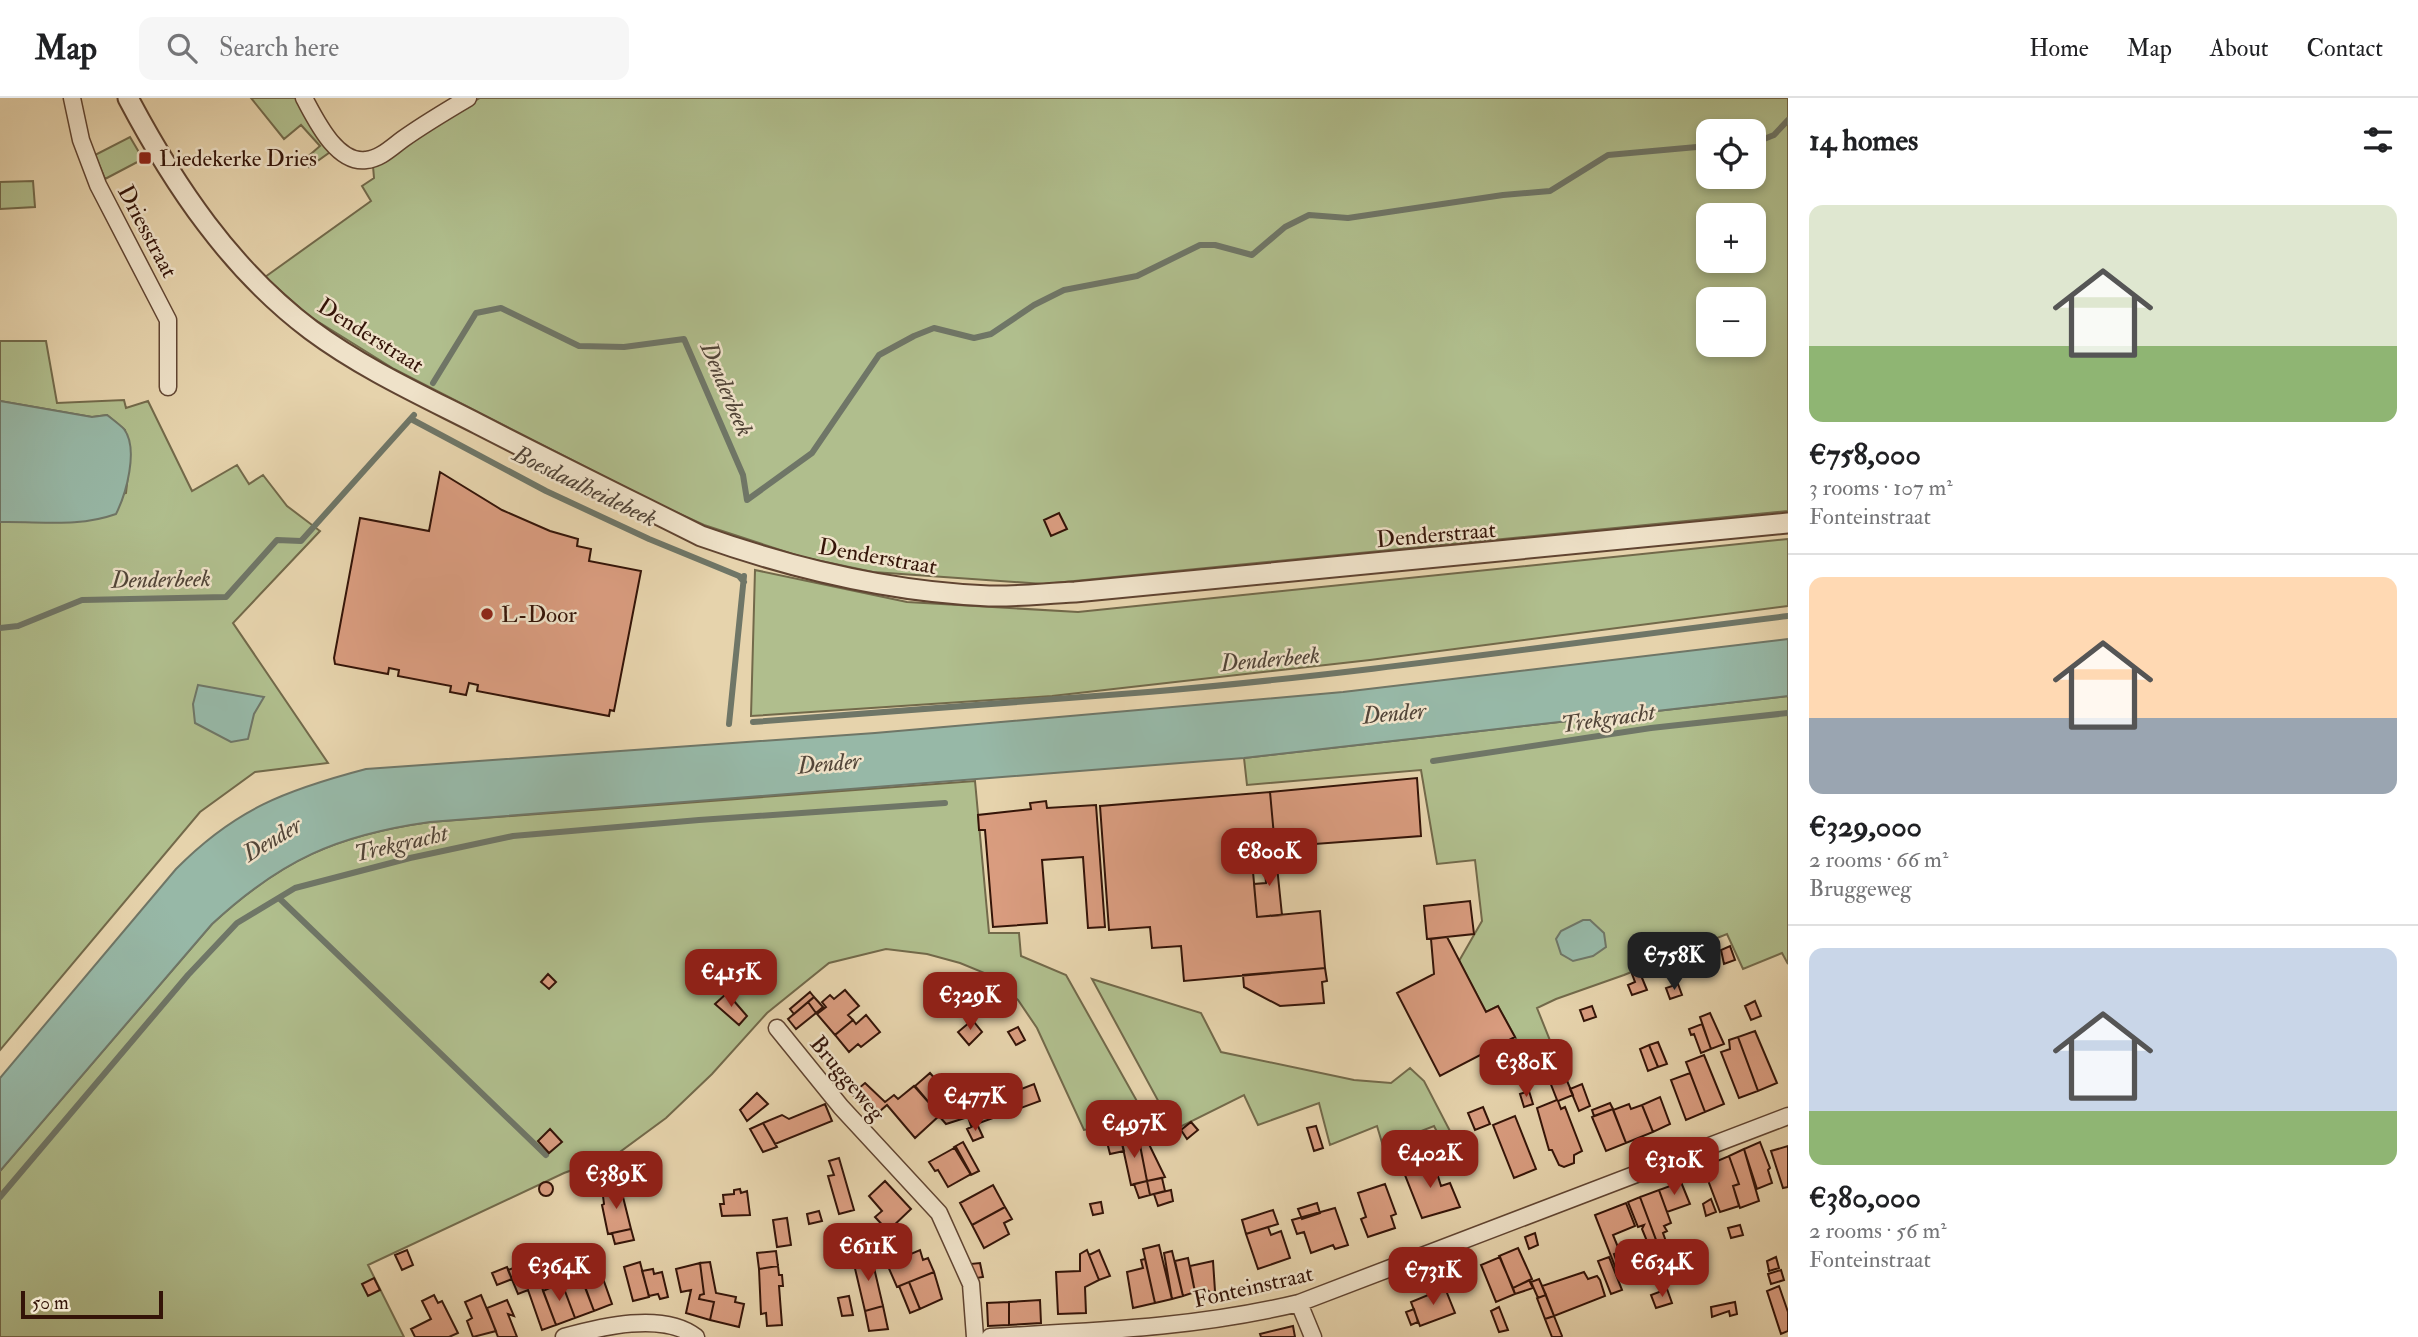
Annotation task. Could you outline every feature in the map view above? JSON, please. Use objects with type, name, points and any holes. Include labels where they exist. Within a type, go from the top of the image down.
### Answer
[{"type":"street","name":"Driesstraat","points":[[72,98],[81,140],[98,185],[168,320],[168,387]]},
{"type":"street","name":"Denderstraat","points":[[128,98],[182,192],[213,232],[267,291],[310,330],[393,381],[701,536],[752,554],[847,579],[991,596],[1075,592],[1788,523]]},
{"type":"street","points":[[304,98],[319,128],[334,146],[349,157],[365,161],[383,154],[468,98]]},
{"type":"street","name":"Bruggeweg","points":[[777,1028],[841,1107],[939,1213],[971,1284],[975,1337]]},
{"type":"street","name":"Fonteinstraat","points":[[990,1337],[1175,1326],[1249,1315],[1299,1303],[1788,1116]]},
{"type":"street","points":[[1299,1303],[1313,1337]]},
{"type":"street","points":[[564,1337],[604,1325],[630,1322],[688,1331],[696,1337]]},
{"type":"green space","points":[[251,98],[296,98],[333,150],[309,167],[304,160],[320,146],[301,125],[284,139]]},
{"type":"green space","points":[[480,98],[1788,98],[1788,511],[1044,584],[873,572],[802,557],[704,525],[656,503],[394,369],[309,316],[265,277],[371,201],[362,186],[374,178],[373,166],[434,124]]},
{"type":"green space","points":[[130,137],[143,159],[105,179],[95,155]]},
{"type":"green space","points":[[33,181],[35,207],[0,209],[0,182]]},
{"type":"green space","points":[[0,341],[46,341],[57,403],[124,400],[126,408],[148,401],[192,491],[237,465],[249,484],[263,475],[287,506],[320,531],[233,623],[328,763],[255,772],[200,812],[0,1050],[0,522],[24,522],[126,493],[130,455],[125,430],[107,415],[92,417],[0,401]]},
{"type":"green space","points":[[1788,539],[1788,606],[1370,660],[1052,696],[751,716],[755,570],[907,602],[1078,612]]},
{"type":"green space","points":[[1788,696],[1788,964],[1782,953],[1743,969],[1727,934],[1556,999],[1537,1008],[1555,1053],[1530,1064],[1498,1006],[1486,1012],[1459,961],[1482,921],[1475,860],[1437,864],[1421,770],[1247,785],[1244,758]]},
{"type":"green space","points":[[975,781],[989,933],[1019,933],[1021,956],[1066,975],[1147,1119],[1084,1130],[1037,1028],[1018,1000],[987,974],[960,963],[927,954],[886,949],[829,963],[767,1013],[712,1074],[666,1118],[617,1154],[564,1173],[368,1265],[404,1337],[0,1337],[0,1171],[212,924],[262,883],[287,867],[338,843],[366,834],[430,822]]},
{"type":"green space","points":[[1092,979],[1201,1013],[1221,1052],[1354,1080],[1391,1083],[1410,1068],[1424,1081],[1463,1156],[1452,1161],[1434,1126],[1383,1146],[1377,1126],[1330,1145],[1319,1103],[1258,1125],[1244,1095],[1174,1130]]},
{"type":"water","points":[[0,401],[92,417],[107,415],[124,429],[131,459],[124,495],[116,514],[73,522],[0,522]]},
{"type":"water","name":"Dender","points":[[1788,639],[1788,696],[1244,758],[430,822],[366,834],[338,843],[287,867],[237,902],[212,924],[0,1171],[0,1078],[176,869],[219,831],[263,804],[337,777],[366,769],[875,733],[1343,692]]},
{"type":"water","points":[[198,685],[264,697],[254,714],[248,739],[231,742],[195,723],[193,704]]},
{"type":"water","points":[[1583,920],[1590,920],[1604,933],[1606,947],[1593,956],[1573,961],[1561,954],[1556,939],[1561,931]]},
{"type":"building","name":"L-Door","points":[[440,472],[502,510],[550,531],[578,539],[577,546],[591,549],[589,561],[641,571],[614,711],[610,710],[609,716],[477,691],[478,685],[469,683],[466,695],[450,692],[451,686],[398,676],[399,670],[389,668],[388,674],[335,664],[360,518],[429,531]]},
{"type":"building","points":[[1059,513],[1067,529],[1051,536],[1044,520]]},
{"type":"building","points":[[1417,778],[1421,836],[1275,847],[1270,792]]},
{"type":"building","points":[[1270,792],[1275,847],[1251,849],[1257,917],[1320,911],[1325,968],[1184,981],[1181,946],[1152,948],[1150,927],[1109,930],[1100,806]]},
{"type":"building","points":[[1046,801],[1047,808],[1096,805],[1105,927],[1088,928],[1083,857],[1042,860],[1047,923],[993,927],[985,830],[979,830],[978,815],[1031,809],[1030,803]]},
{"type":"building","points":[[1275,847],[1282,915],[1257,917],[1254,884],[1266,883],[1263,849]]},
{"type":"building","points":[[1470,901],[1474,934],[1427,939],[1424,906]]},
{"type":"building","points":[[1447,937],[1486,1012],[1498,1006],[1515,1037],[1440,1076],[1397,993],[1434,974],[1431,939]]},
{"type":"building","points":[[1730,946],[1735,960],[1724,964],[1721,950]]},
{"type":"building","points":[[1695,955],[1700,966],[1691,969],[1687,958]]},
{"type":"building","points":[[1644,967],[1645,971],[1640,973],[1647,990],[1632,995],[1628,985],[1635,982],[1632,974]]},
{"type":"building","points":[[1325,968],[1327,981],[1322,982],[1324,1003],[1280,1006],[1244,987],[1243,975]]},
{"type":"building","points":[[548,974],[556,982],[549,989],[541,982]]},
{"type":"building","points":[[1678,984],[1682,995],[1670,999],[1666,988]]},
{"type":"building","points":[[845,990],[859,1006],[848,1015],[853,1020],[835,1035],[817,1014],[826,1007],[822,1002],[830,995],[834,999]]},
{"type":"building","points":[[810,992],[814,997],[794,1014],[790,1009]]},
{"type":"building","points":[[727,993],[747,1016],[739,1025],[715,1004]]},
{"type":"building","points":[[814,997],[823,1007],[816,1013],[808,1002]]},
{"type":"building","points":[[1755,1001],[1761,1016],[1751,1020],[1745,1006]]},
{"type":"building","points":[[808,1002],[816,1013],[796,1029],[788,1019]]},
{"type":"building","points":[[1592,1006],[1596,1017],[1584,1021],[1580,1010]]},
{"type":"building","points":[[1710,1013],[1724,1044],[1711,1049],[1700,1017]]},
{"type":"building","points":[[866,1015],[880,1032],[861,1047],[858,1044],[849,1052],[835,1035],[853,1020],[856,1024]]},
{"type":"building","points":[[970,1022],[974,1022],[982,1032],[969,1045],[958,1032]]},
{"type":"building","points":[[1702,1024],[1711,1049],[1701,1053],[1694,1034],[1691,1035],[1689,1029]]},
{"type":"building","points":[[1018,1027],[1025,1040],[1016,1045],[1008,1032]]},
{"type":"building","points":[[1755,1031],[1777,1083],[1758,1091],[1738,1037]]},
{"type":"building","points":[[1738,1037],[1758,1091],[1739,1098],[1721,1052],[1730,1049],[1729,1040]]},
{"type":"building","points":[[1658,1042],[1667,1064],[1658,1067],[1649,1045]]},
{"type":"building","points":[[1649,1045],[1658,1067],[1648,1071],[1640,1049]]},
{"type":"building","points":[[1527,1047],[1532,1055],[1510,1066],[1506,1057]]},
{"type":"building","points":[[1704,1055],[1724,1104],[1705,1112],[1686,1062]]},
{"type":"building","points":[[930,1073],[942,1087],[935,1093],[939,1098],[931,1105],[915,1086]]},
{"type":"building","points":[[1690,1073],[1705,1112],[1686,1120],[1671,1080]]},
{"type":"building","points":[[1565,1076],[1573,1095],[1558,1101],[1561,1109],[1565,1107],[1582,1151],[1574,1155],[1574,1163],[1564,1167],[1559,1165],[1552,1150],[1549,1150],[1537,1108],[1557,1100],[1550,1082]]},
{"type":"building","points":[[865,1083],[885,1102],[894,1095],[898,1099],[914,1086],[940,1115],[956,1101],[968,1117],[946,1124],[939,1116],[915,1138],[887,1105],[873,1117],[852,1094]]},
{"type":"building","points":[[1034,1084],[1040,1101],[971,1126],[966,1111]]},
{"type":"building","points":[[1582,1084],[1590,1106],[1579,1111],[1570,1089]]},
{"type":"building","points":[[1529,1091],[1533,1104],[1524,1107],[1520,1094]]},
{"type":"building","points":[[757,1093],[768,1104],[747,1121],[740,1110]]},
{"type":"building","points":[[1660,1097],[1670,1124],[1653,1132],[1642,1105]]},
{"type":"building","points":[[1610,1103],[1613,1109],[1594,1116],[1592,1110]]},
{"type":"building","points":[[825,1104],[832,1121],[775,1144],[763,1123],[782,1115],[789,1119]]},
{"type":"building","points":[[1629,1104],[1631,1109],[1642,1105],[1653,1132],[1626,1143],[1613,1110]]},
{"type":"building","points":[[1483,1107],[1490,1124],[1475,1130],[1468,1113]]},
{"type":"building","points":[[1613,1109],[1626,1143],[1606,1151],[1592,1117]]},
{"type":"building","points":[[1515,1116],[1536,1169],[1514,1178],[1493,1125]]},
{"type":"building","points":[[1191,1122],[1198,1130],[1187,1139],[1181,1130]]},
{"type":"building","points":[[763,1123],[777,1147],[763,1152],[750,1129]]},
{"type":"building","points":[[977,1124],[983,1137],[973,1141],[967,1129]]},
{"type":"building","points":[[1316,1126],[1323,1148],[1314,1151],[1307,1128]]},
{"type":"building","points":[[550,1129],[562,1142],[549,1153],[538,1141]]},
{"type":"building","points":[[1144,1134],[1165,1177],[1147,1181],[1138,1135]]},
{"type":"building","points":[[1138,1135],[1147,1181],[1131,1185],[1121,1139]]},
{"type":"building","points":[[1121,1139],[1124,1151],[1110,1154],[1107,1142]]},
{"type":"building","points":[[963,1142],[979,1171],[971,1175],[954,1147]]},
{"type":"building","points":[[1760,1142],[1770,1168],[1768,1170],[1772,1183],[1757,1189],[1744,1149]]},
{"type":"building","points":[[1788,1146],[1788,1187],[1783,1188],[1771,1151]]},
{"type":"building","points":[[956,1147],[971,1174],[948,1187],[938,1170],[935,1171],[929,1162]]},
{"type":"building","points":[[1744,1149],[1759,1201],[1740,1208],[1733,1186],[1739,1184],[1729,1156]]},
{"type":"building","points":[[1729,1156],[1739,1184],[1733,1186],[1739,1206],[1720,1212],[1703,1167]]},
{"type":"building","points":[[839,1158],[854,1210],[839,1214],[828,1176],[834,1175],[829,1161]]},
{"type":"building","points":[[1433,1160],[1441,1186],[1450,1183],[1460,1207],[1422,1218],[1403,1170]]},
{"type":"building","points":[[618,1177],[631,1229],[608,1234],[602,1205],[603,1196],[616,1193],[613,1180]]},
{"type":"building","points":[[1162,1178],[1165,1191],[1150,1195],[1147,1181]]},
{"type":"building","points":[[885,1181],[911,1209],[888,1231],[875,1217],[882,1211],[869,1196]]},
{"type":"building","points":[[1147,1181],[1150,1195],[1139,1198],[1134,1184]]},
{"type":"building","points":[[546,1182],[551,1184],[551,1194],[546,1196],[541,1194],[539,1189],[541,1184]]},
{"type":"building","points":[[1681,1182],[1690,1204],[1667,1212],[1659,1190]]},
{"type":"building","points":[[1385,1184],[1396,1214],[1391,1216],[1395,1228],[1368,1237],[1361,1219],[1366,1217],[1358,1193]]},
{"type":"building","points":[[993,1185],[1005,1207],[972,1225],[960,1203]]},
{"type":"building","points":[[740,1189],[741,1193],[747,1191],[750,1215],[722,1216],[720,1204],[724,1204],[723,1195],[734,1194],[734,1190]]},
{"type":"building","points":[[1171,1190],[1173,1201],[1158,1206],[1154,1194]]},
{"type":"building","points":[[1659,1190],[1671,1223],[1664,1226],[1667,1231],[1663,1233],[1669,1250],[1661,1253],[1640,1197]]},
{"type":"building","points":[[1640,1197],[1659,1248],[1651,1251],[1642,1229],[1644,1225],[1638,1227],[1628,1202]]},
{"type":"building","points":[[1711,1199],[1716,1212],[1706,1216],[1703,1204]]},
{"type":"building","points":[[1101,1202],[1103,1213],[1093,1215],[1090,1204]]},
{"type":"building","points":[[1317,1203],[1320,1213],[1302,1219],[1298,1209]]},
{"type":"building","points":[[1626,1203],[1635,1226],[1613,1235],[1620,1252],[1614,1254],[1621,1273],[1618,1274],[1595,1215]]},
{"type":"building","points":[[1005,1207],[1012,1219],[1004,1223],[1009,1234],[984,1248],[972,1225]]},
{"type":"building","points":[[1335,1208],[1348,1245],[1335,1249],[1333,1245],[1311,1253],[1304,1232],[1297,1234],[1292,1220]]},
{"type":"building","points":[[1273,1210],[1278,1224],[1246,1234],[1242,1220]]},
{"type":"building","points":[[819,1211],[822,1221],[809,1224],[807,1214]]},
{"type":"building","points":[[787,1218],[791,1245],[777,1247],[773,1220]]},
{"type":"building","points":[[1740,1225],[1743,1235],[1731,1238],[1728,1228]]},
{"type":"building","points":[[1268,1227],[1271,1235],[1281,1231],[1290,1258],[1258,1269],[1246,1234]]},
{"type":"building","points":[[631,1229],[634,1240],[615,1244],[612,1233]]},
{"type":"building","points":[[1535,1233],[1538,1245],[1529,1249],[1525,1237]]},
{"type":"building","points":[[884,1235],[887,1244],[873,1249],[870,1239]]},
{"type":"building","points":[[1159,1245],[1172,1299],[1155,1303],[1143,1249]]},
{"type":"building","points":[[1518,1248],[1532,1279],[1513,1288],[1499,1256]]},
{"type":"building","points":[[407,1250],[413,1265],[402,1270],[395,1255]]},
{"type":"building","points":[[920,1250],[923,1260],[928,1258],[934,1272],[897,1287],[887,1264]]},
{"type":"building","points":[[1087,1250],[1099,1280],[1085,1287],[1086,1313],[1058,1314],[1056,1272],[1080,1271],[1080,1254]]},
{"type":"building","points":[[1099,1250],[1110,1276],[1099,1280],[1089,1255]]},
{"type":"building","points":[[776,1251],[778,1266],[759,1269],[757,1253]]},
{"type":"building","points":[[1172,1251],[1183,1296],[1172,1299],[1164,1253]]},
{"type":"building","points":[[871,1255],[883,1306],[865,1311],[853,1260]]},
{"type":"building","points":[[1500,1257],[1515,1294],[1496,1302],[1481,1265]]},
{"type":"building","points":[[1609,1257],[1622,1290],[1611,1294],[1598,1261]]},
{"type":"building","points":[[1776,1257],[1779,1268],[1769,1271],[1767,1261]]},
{"type":"building","points":[[1188,1258],[1195,1292],[1183,1296],[1175,1261]]},
{"type":"building","points":[[1145,1259],[1155,1303],[1133,1308],[1127,1272],[1143,1268],[1141,1260]]},
{"type":"building","points":[[532,1261],[556,1325],[542,1330],[528,1290],[518,1294],[508,1270]]},
{"type":"building","points":[[1213,1261],[1215,1291],[1211,1293],[1206,1289],[1195,1292],[1190,1266]]},
{"type":"building","points":[[640,1262],[649,1297],[633,1301],[624,1267]]},
{"type":"building","points":[[710,1262],[716,1293],[736,1297],[735,1302],[744,1304],[739,1327],[710,1320],[714,1302],[699,1299],[700,1295],[704,1294],[700,1263]]},
{"type":"building","points":[[700,1263],[704,1294],[700,1295],[699,1299],[714,1302],[710,1320],[686,1313],[691,1290],[681,1292],[676,1269]]},
{"type":"building","points":[[980,1263],[983,1277],[977,1278],[970,1264]]},
{"type":"building","points":[[591,1266],[593,1270],[598,1268],[601,1273],[612,1304],[594,1311],[579,1270]]},
{"type":"building","points":[[778,1266],[783,1286],[779,1286],[782,1325],[767,1326],[766,1313],[761,1314],[759,1269]]},
{"type":"building","points":[[507,1267],[512,1279],[497,1285],[492,1273]]},
{"type":"building","points":[[653,1269],[654,1274],[662,1272],[668,1297],[660,1299],[658,1294],[649,1296],[642,1271]]},
{"type":"building","points":[[1781,1270],[1784,1280],[1771,1284],[1768,1274]]},
{"type":"building","points":[[579,1272],[594,1311],[575,1318],[560,1278]]},
{"type":"building","points":[[934,1272],[942,1299],[920,1309],[909,1282]]},
{"type":"building","points":[[1584,1272],[1588,1279],[1597,1276],[1605,1296],[1554,1316],[1542,1286]]},
{"type":"building","points":[[374,1278],[380,1290],[368,1296],[362,1284]]},
{"type":"building","points":[[560,1278],[575,1318],[556,1325],[543,1291],[552,1287],[551,1282]]},
{"type":"building","points":[[1539,1279],[1546,1295],[1538,1298],[1531,1282]]},
{"type":"building","points":[[1529,1280],[1533,1288],[1515,1294],[1513,1288]]},
{"type":"building","points":[[909,1282],[920,1309],[910,1313],[899,1286]]},
{"type":"building","points":[[1779,1286],[1788,1312],[1788,1331],[1781,1334],[1767,1291]]},
{"type":"building","points":[[1445,1288],[1455,1313],[1420,1326],[1411,1302]]},
{"type":"building","points":[[1667,1289],[1672,1303],[1656,1308],[1651,1295]]},
{"type":"building","points":[[434,1295],[438,1303],[442,1301],[458,1333],[449,1337],[415,1337],[411,1329],[431,1319],[422,1301]]},
{"type":"building","points":[[481,1295],[496,1331],[473,1337],[467,1321],[472,1318],[465,1302]]},
{"type":"building","points":[[1546,1295],[1554,1316],[1545,1319],[1537,1298]]},
{"type":"building","points":[[849,1296],[853,1315],[842,1316],[838,1298]]},
{"type":"building","points":[[507,1300],[514,1316],[508,1314],[517,1337],[498,1337],[487,1308]]},
{"type":"building","points":[[1040,1300],[1041,1323],[1009,1325],[1009,1302]]},
{"type":"building","points":[[1009,1302],[1009,1325],[988,1326],[987,1303]]},
{"type":"building","points":[[1735,1302],[1737,1314],[1730,1316],[1729,1311],[1712,1317],[1711,1307]]},
{"type":"building","points":[[883,1306],[888,1329],[869,1331],[865,1311]]},
{"type":"building","points":[[1499,1307],[1508,1330],[1499,1332],[1491,1311]]},
{"type":"building","points":[[1414,1309],[1418,1322],[1411,1325],[1406,1312]]},
{"type":"building","points":[[1554,1316],[1561,1337],[1552,1337],[1545,1319]]},
{"type":"building","points":[[1293,1326],[1295,1337],[1261,1337],[1260,1334]]},
{"type":"waterway","points":[[1766,138],[1774,135],[1788,120]]},
{"type":"waterway","points":[[433,383],[476,313],[501,308],[579,346],[624,347],[684,339],[743,475],[747,500],[812,453],[879,355],[934,328],[974,338],[991,334],[1034,305],[1064,290],[1137,276],[1200,245],[1215,245],[1252,255],[1285,227],[1309,215],[1348,218],[1503,195],[1550,191],[1608,155],[1696,147]]},
{"type":"waterway","name":"Denderbeek","points":[[0,628],[18,626],[82,600],[226,597],[277,540],[301,541],[414,415]]},
{"type":"waterway","name":"Boesdaalheidebeek","points":[[411,419],[546,491],[649,539],[739,576],[744,582]]},
{"type":"waterway","name":"Denderbeek","points":[[729,724],[744,576]]},
{"type":"waterway","name":"Denderbeek","points":[[753,722],[1228,685],[1788,616]]},
{"type":"waterway","name":"Trekgracht","points":[[1433,761],[1651,728],[1788,713]]},
{"type":"waterway","name":"Trekgracht","points":[[0,1197],[188,975],[237,923],[295,888],[410,858],[513,836],[945,803]]},
{"type":"waterway","points":[[279,898],[546,1155]]},
{"type":"place","name":"Liedekerke Dries","points":[[145,158]]},
{"type":"place","name":"L-Door","points":[[487,614]]}]
